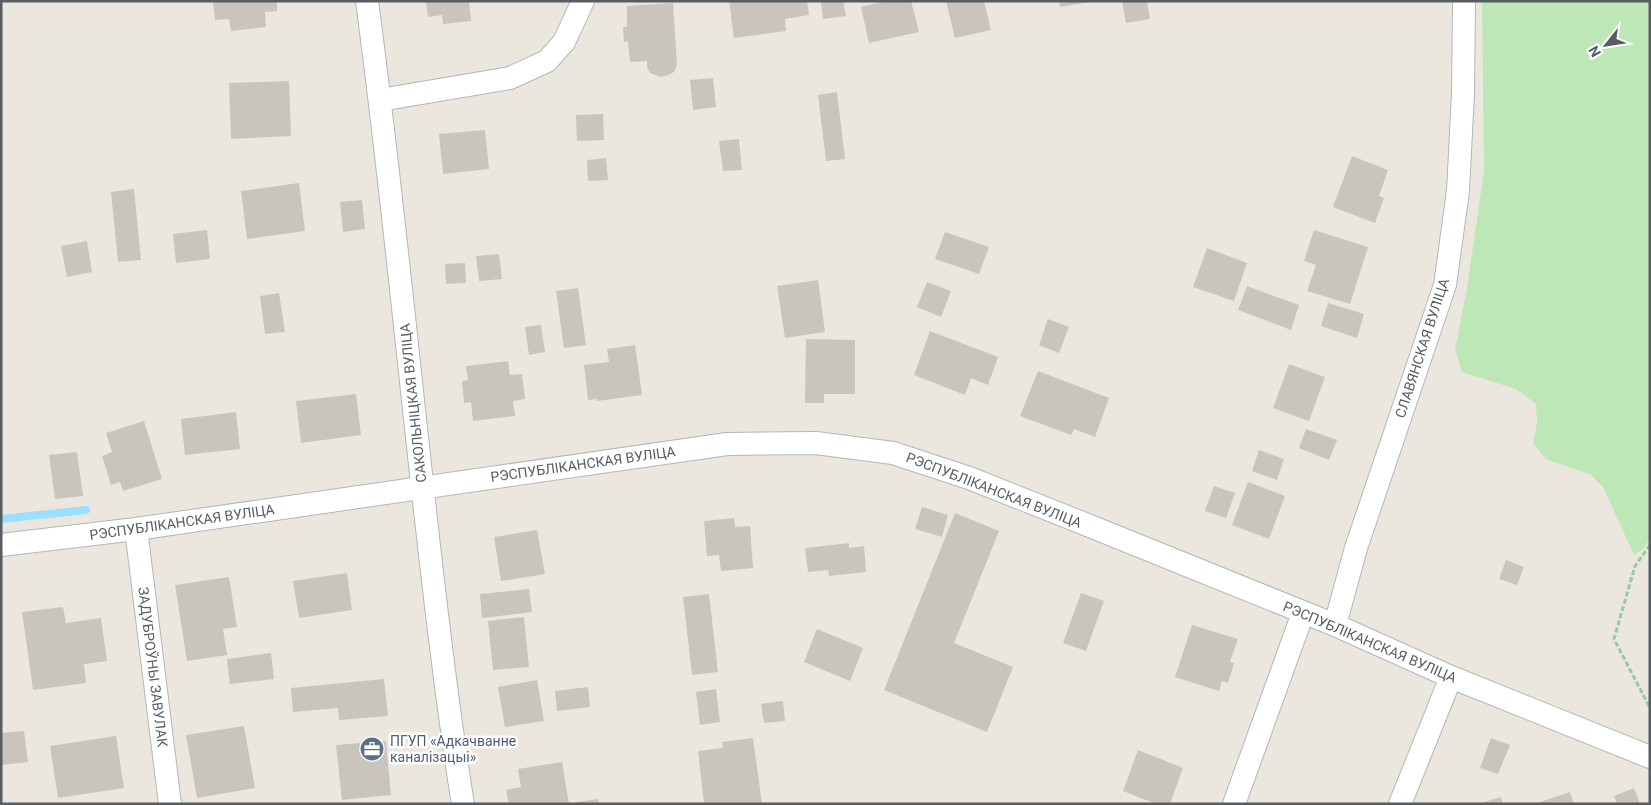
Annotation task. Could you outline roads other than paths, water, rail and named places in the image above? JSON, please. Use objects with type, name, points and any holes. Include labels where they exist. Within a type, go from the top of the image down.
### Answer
[{"type":"street","name":"САКОЛЬНІЦКАЯ ВУЛІЦА","points":[[367,1],[380,100],[422,488],[454,755],[462,804]]},
{"type":"street","points":[[380,100],[510,78],[547,61],[564,42],[583,1]]},
{"type":"street","name":"СЛАВЯНСКАЯ ВУЛІЦА","points":[[1335,625],[1356,548],[1445,285],[1458,191],[1463,93],[1464,1]]},
{"type":"street","name":"РЭСПУБЛІКАНСКАЯ ВУЛІЦА","points":[[1,545],[136,529],[726,444],[816,443],[894,452],[969,478],[1335,625],[1451,677],[1650,757]]},
{"type":"street","name":"ЗАДУБРОЎНЫ ЗАВУЛАК","points":[[136,529],[170,804]]},
{"type":"street","points":[[1234,804],[1303,613]]},
{"type":"street","points":[[1400,804],[1451,677]]},
{"type":"waterway","points":[[1,519],[86,510]]},
{"type":"place","name":"ПГУП «Адкачванне каналізацыі»","points":[[372,749]]}]
